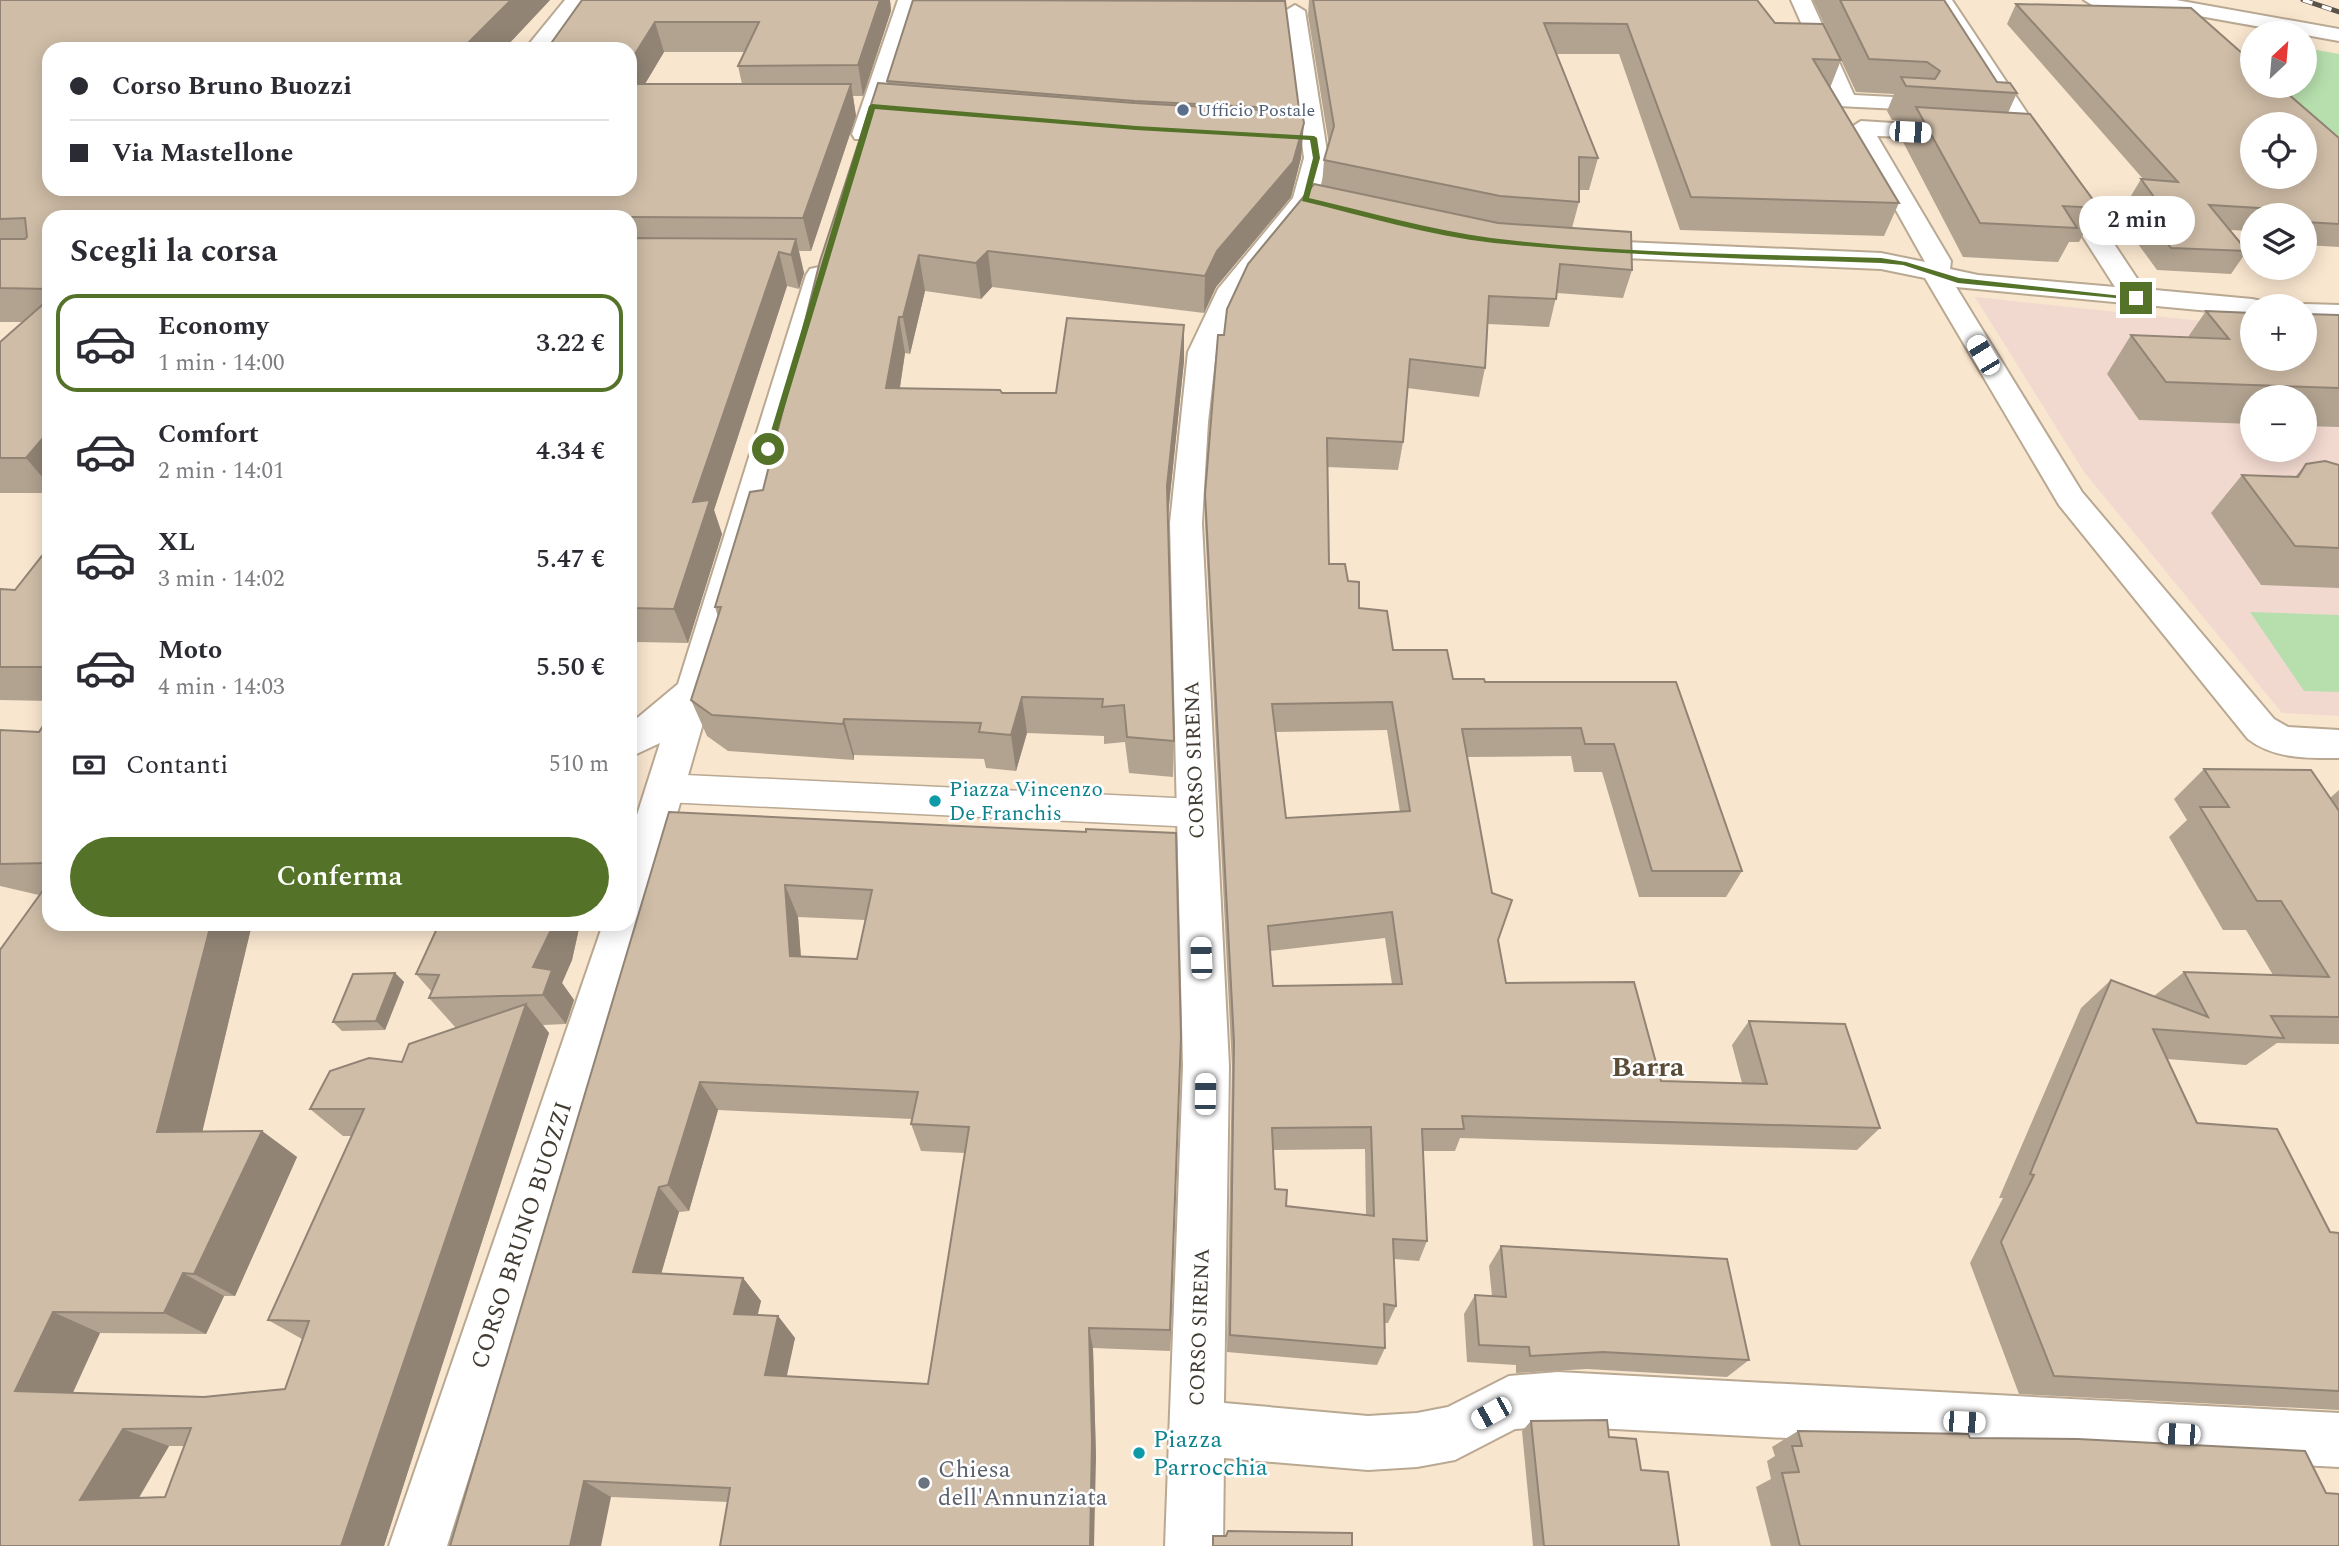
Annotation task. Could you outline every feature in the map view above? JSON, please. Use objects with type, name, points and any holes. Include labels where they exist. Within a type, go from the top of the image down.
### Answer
[{"type":"street","points":[[541,42],[575,0]]},
{"type":"street","points":[[1801,0],[1846,101],[1929,106]]},
{"type":"street","points":[[1942,0],[2136,298]]},
{"type":"street","points":[[2094,0],[2240,27]]},
{"type":"street","points":[[2142,0],[2339,35]]},
{"type":"street","points":[[856,158],[906,4]]},
{"type":"street","name":"CORSO SIRENA","points":[[1194,1546],[1206,1066],[1186,523],[1193,422],[1202,352],[1231,289],[1318,202],[1314,138],[1294,8]]},
{"type":"street","points":[[2317,41],[2339,45]]},
{"type":"street","points":[[1984,109],[2013,111]]},
{"type":"street","points":[[1980,136],[1861,128],[1938,261],[1936,275],[2070,498],[2261,729],[2286,742],[2339,744]]},
{"type":"street","points":[[1290,136],[1314,138]]},
{"type":"street","points":[[2006,138],[2032,139]]},
{"type":"street","points":[[1554,246],[1904,263],[1936,275],[1978,283],[2240,306]]},
{"type":"street","name":"CORSO BRUNO BUOZZI","points":[[637,879],[696,689],[815,257]]},
{"type":"street","points":[[2317,312],[2339,313]]},
{"type":"street","points":[[637,739],[655,727],[696,689]]},
{"type":"street","points":[[2272,737],[2272,756],[2284,776]]},
{"type":"street","points":[[664,788],[1196,813]]},
{"type":"street","name":"CORSO BRUNO BUOZZI","points":[[418,1546],[621,931]]},
{"type":"street","points":[[1196,1428],[1368,1443],[1417,1440],[1455,1433],[1509,1404],[1558,1399],[2339,1440]]},
{"type":"shaded area","points":[[1975,297],[2230,324],[2240,340],[2240,371],[2317,371],[2317,349],[2339,331],[2339,716],[2282,713],[2084,472]]},
{"type":"green space","points":[[2317,50],[2339,54],[2339,152],[2317,133],[2317,112],[2292,112],[2276,98],[2317,98]]},
{"type":"green space","points":[[2250,612],[2339,615],[2339,692],[2304,691]]},
{"type":"building","points":[[0,0],[511,0],[469,42],[42,42],[42,196],[637,196],[637,84],[851,84],[803,218],[637,217],[637,210],[42,210],[42,289],[0,288],[0,239],[27,237],[25,218],[0,219]]},
{"type":"building","points":[[582,0],[880,0],[858,65],[738,66],[759,22],[655,22],[637,51],[637,42],[552,42]]},
{"type":"building","points":[[913,0],[1285,1],[1299,109],[1135,101],[887,81]]},
{"type":"building","points":[[1313,0],[1757,0],[1775,23],[1823,24],[1841,60],[1813,59],[1899,203],[1691,197],[1627,24],[1544,23],[1598,158],[1579,157],[1579,202],[1500,196],[1324,160],[1334,126]]},
{"type":"building","points":[[1840,0],[1944,0],[1997,82],[2010,83],[2017,93],[1906,86],[1901,77],[1935,79],[1940,71],[1927,62],[1869,59]]},
{"type":"building","points":[[2016,4],[2191,8],[2240,51],[2240,98],[2293,98],[2309,112],[2240,112],[2240,189],[2317,189],[2317,119],[2339,138],[2339,224],[2317,223],[2317,203],[2240,203],[2240,207],[2209,205],[2240,243],[2240,251],[2171,248],[2143,210],[2164,211],[2141,179],[2178,182]]},
{"type":"building","points":[[878,83],[1134,103],[1302,112],[1304,123],[1293,162],[1217,251],[1205,276],[988,251],[976,263],[919,255],[903,317],[899,317],[886,388],[1000,390],[1002,393],[1056,393],[1067,318],[1184,325],[1167,486],[1174,741],[1127,737],[1124,705],[1102,707],[1103,699],[1022,697],[1011,735],[979,732],[981,723],[844,719],[843,724],[712,715],[691,700],[721,607],[715,607],[750,492],[763,490],[820,261]]},
{"type":"building","points":[[1916,107],[2030,114],[2099,208],[2063,206],[2077,228],[1980,223]]},
{"type":"building","points":[[1314,184],[1498,223],[1631,232],[1632,270],[1560,264],[1556,299],[1489,296],[1485,368],[1410,359],[1403,442],[1327,438],[1329,564],[1345,564],[1348,581],[1359,582],[1359,608],[1387,611],[1393,650],[1447,650],[1453,679],[1484,679],[1485,682],[1676,682],[1742,871],[1652,871],[1614,744],[1585,744],[1581,728],[1462,729],[1492,893],[1512,900],[1498,940],[1506,983],[1634,982],[1661,1081],[1767,1084],[1749,1021],[1845,1024],[1880,1128],[1462,1116],[1464,1129],[1422,1129],[1427,1241],[1393,1239],[1396,1306],[1384,1304],[1385,1348],[1230,1335],[1234,1042],[1205,494],[1218,335],[1224,335],[1227,309],[1248,264]],"holes":[[[1392,702],[1410,811],[1286,818],[1272,704]],[[1392,912],[1402,984],[1273,986],[1268,926]],[[1371,1127],[1374,1216],[1286,1206],[1287,1190],[1275,1189],[1272,1128]]]},
{"type":"building","points":[[637,238],[796,239],[791,255],[779,252],[693,502],[710,500],[674,609],[637,608]]},
{"type":"building","points":[[42,305],[42,439],[26,458],[0,458],[0,342]]},
{"type":"building","points":[[2206,311],[2240,312],[2240,371],[2317,371],[2317,314],[2339,315],[2339,388],[2317,387],[2317,385],[2166,382],[2131,335],[2229,339]]},
{"type":"building","points":[[2325,461],[2339,465],[2339,548],[2295,546],[2242,475],[2298,477],[2306,464]]},
{"type":"building","points":[[42,556],[42,667],[0,667],[0,589],[15,590]]},
{"type":"building","points":[[42,728],[42,863],[0,864],[0,730],[39,732]]},
{"type":"building","points":[[2204,769],[2311,770],[2339,811],[2339,1017],[2271,1016],[2284,1038],[2153,1029],[2197,1123],[2277,1129],[2330,1232],[2339,1233],[2339,1391],[2054,1376],[2001,1242],[2034,1175],[2030,1174],[2111,980],[2208,1017],[2184,972],[2329,977],[2281,901],[2257,901],[2200,807],[2229,807]]},
{"type":"building","points":[[669,812],[1086,832],[1086,829],[1176,833],[1181,1037],[1170,1330],[1089,1328],[1092,1441],[1090,1546],[720,1546],[730,1488],[584,1481],[570,1546],[450,1546],[633,931],[637,931],[637,919]],"holes":[[[785,885],[872,890],[857,959],[790,956]],[[700,1082],[918,1092],[911,1124],[969,1127],[928,1384],[765,1375],[778,1316],[734,1314],[743,1278],[633,1272],[659,1187],[668,1185]]]},
{"type":"building","points":[[42,892],[42,931],[209,931],[157,1132],[262,1131],[194,1274],[183,1273],[164,1313],[53,1312],[15,1391],[204,1397],[285,1389],[309,1321],[268,1320],[364,1109],[310,1109],[330,1071],[369,1058],[402,1062],[409,1044],[526,1004],[341,1546],[0,1546],[0,950]],"holes":[[[191,1428],[165,1497],[80,1500],[123,1429]]]},
{"type":"building","points":[[436,931],[551,931],[533,967],[552,970],[543,995],[429,998],[439,975],[416,974]]},
{"type":"building","points":[[395,973],[376,1021],[333,1022],[353,974]]},
{"type":"building","points":[[1501,1246],[1727,1259],[1749,1360],[1603,1352],[1530,1356],[1529,1347],[1479,1345],[1475,1295],[1506,1297]]},
{"type":"building","points":[[1607,1420],[1609,1437],[1636,1439],[1641,1470],[1668,1472],[1679,1546],[1544,1546],[1531,1421]]},
{"type":"building","points":[[1798,1431],[1968,1434],[1970,1438],[2078,1439],[2305,1451],[2326,1493],[2339,1494],[2339,1546],[1800,1546],[1782,1473],[1799,1472],[1792,1446],[1802,1446]]},
{"type":"building","points":[[1228,1531],[1352,1533],[1352,1546],[1213,1546],[1213,1536],[1226,1536]]},
{"type":"railway","points":[[2303,0],[2339,12]]},
{"type":"place","name":"Ufficio Postale","points":[[1183,110]]},
{"type":"place","name":"Piazza Vincenzo De Franchis","points":[[935,801]]},
{"type":"place","name":"Piazza Parrocchia","points":[[1139,1453]]},
{"type":"place","name":"Chiesa dell'Annunziata","points":[[924,1483]]},
{"type":"district","name":"Barra","points":[[1648,1066]]},
{"type":"route","points":[[768,449],[872,106],[1136,128],[1314,138],[1316,158],[1305,199],[1452,234],[1578,248],[1904,263],[1958,280],[2136,298]]}]
